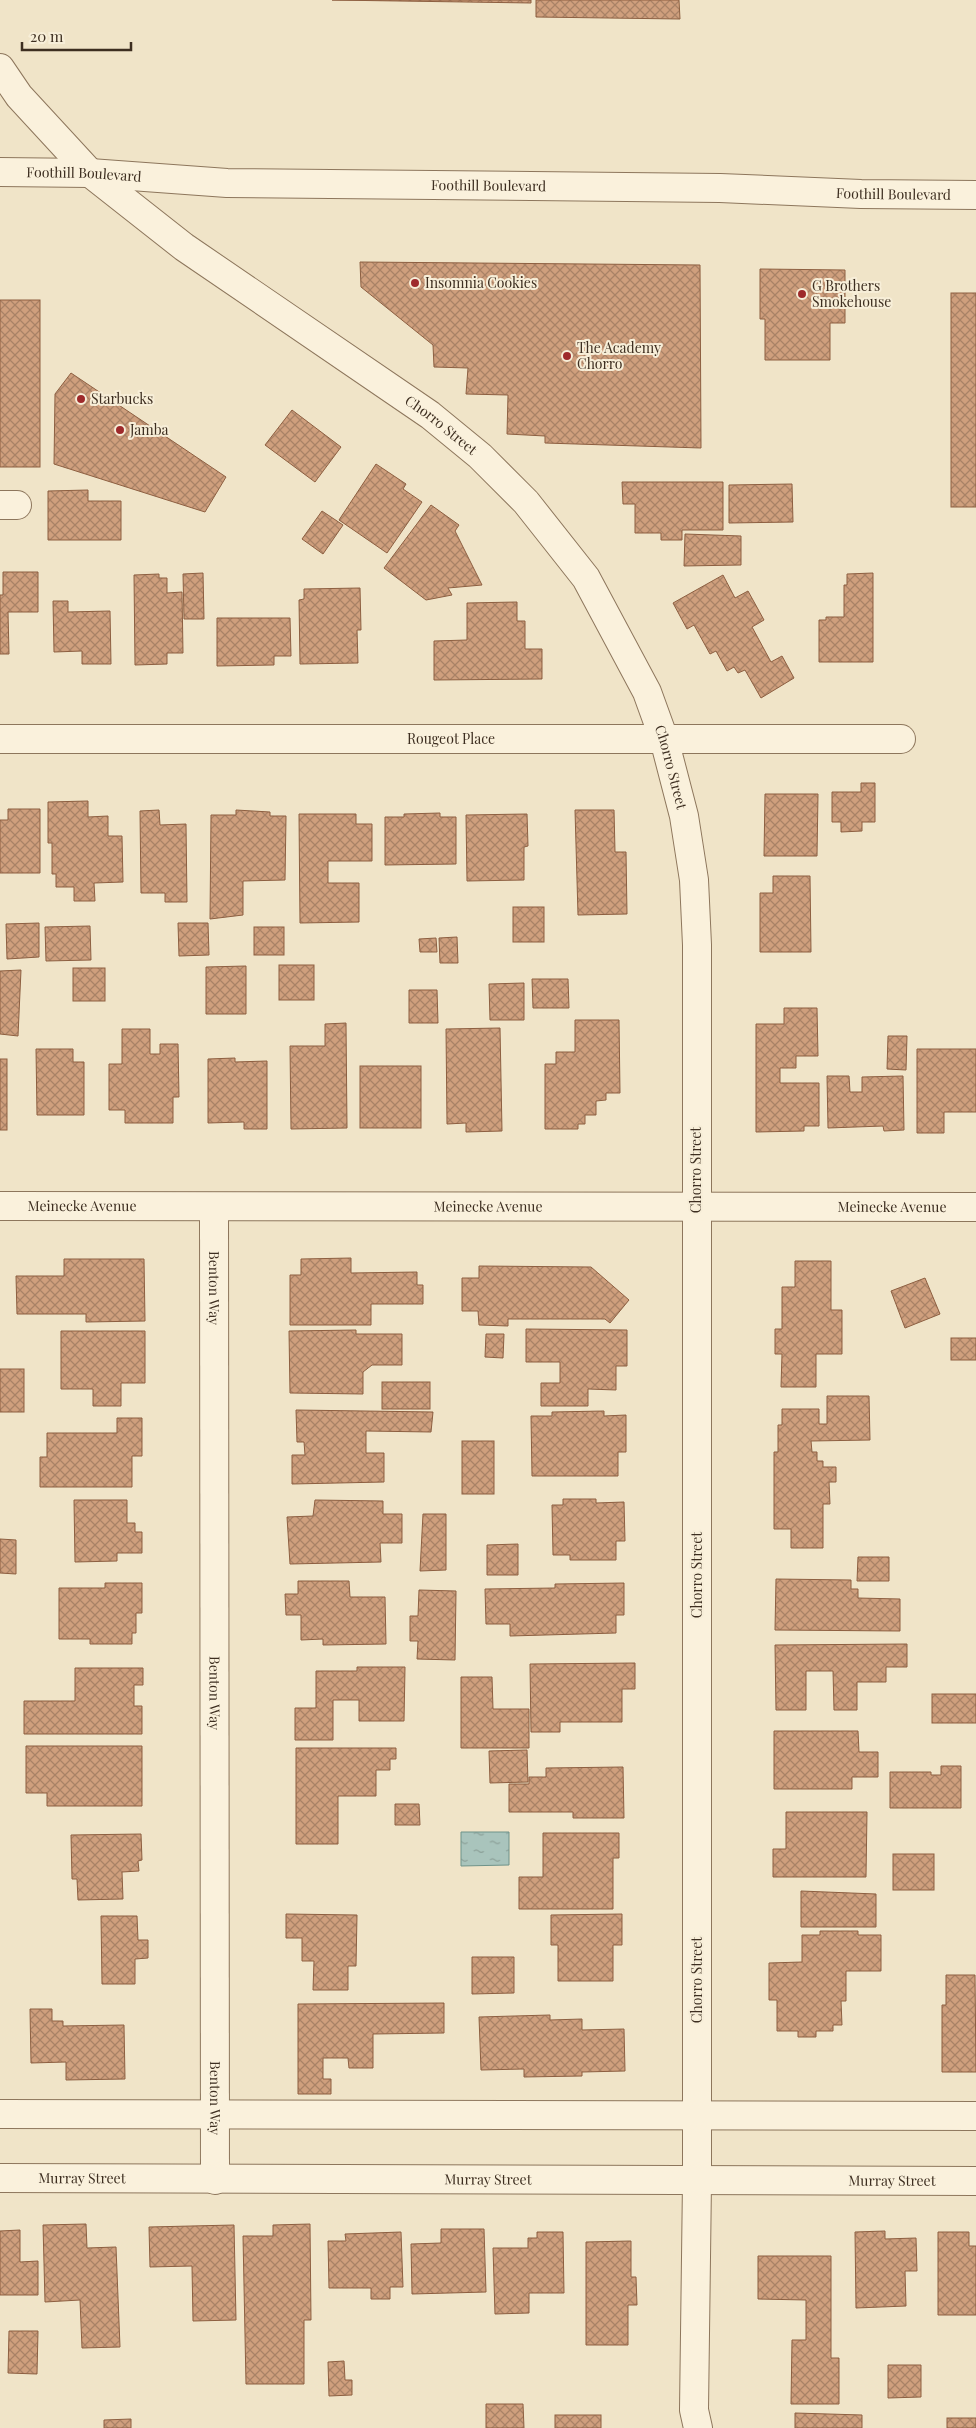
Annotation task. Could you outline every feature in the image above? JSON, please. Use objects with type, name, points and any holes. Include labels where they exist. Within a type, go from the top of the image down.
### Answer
[{"type":"street","name":"Chorro Street","points":[[0,68],[19,96],[90,173],[184,247],[430,415],[480,456],[526,502],[586,578],[633,662],[647,692],[664,739],[684,816],[694,880],[697,945],[697,2181],[694,2410],[698,2428]]},
{"type":"street","name":"Foothill Boulevard","points":[[0,172],[90,173],[227,183],[720,188],[861,194],[976,195]]},
{"type":"street","name":"Rougeot Place","points":[[0,739],[901,739]]},
{"type":"street","name":"Meinecke Avenue","points":[[0,1206],[976,1207]]},
{"type":"street","name":"Benton Way","points":[[214,1207],[215,2180]]},
{"type":"street","points":[[0,2114],[976,2116]]},
{"type":"street","name":"Murray Street","points":[[0,2178],[976,2181]]},
{"type":"water","points":[[461,1832],[509,1832],[509,1865],[461,1866]]},
{"type":"building","points":[[332,0],[531,0],[531,3]]},
{"type":"building","points":[[536,0],[679,0],[680,19],[536,17]]},
{"type":"building","name":"The Academy Chorro","points":[[360,262],[700,265],[701,448],[545,443],[545,436],[507,434],[508,395],[466,394],[468,368],[434,367],[433,345],[361,287]]},
{"type":"building","name":"G Brothers Smokehouse","points":[[760,269],[845,270],[845,323],[830,323],[830,360],[765,360],[765,319],[760,319]]},
{"type":"building","points":[[951,293],[976,293],[976,507],[951,507]]},
{"type":"building","points":[[0,300],[40,300],[40,467],[0,467]]},
{"type":"building","points":[[71,373],[226,477],[205,512],[54,464],[55,394]]},
{"type":"building","points":[[292,410],[341,447],[315,482],[265,445]]},
{"type":"building","points":[[376,464],[406,484],[403,489],[422,502],[387,553],[339,520]]},
{"type":"building","points":[[622,482],[723,482],[723,530],[682,530],[682,540],[661,540],[661,533],[635,533],[635,504],[623,504]]},
{"type":"building","points":[[792,484],[793,522],[729,523],[729,485]]},
{"type":"building","points":[[88,490],[88,501],[121,501],[121,540],[48,540],[48,491]]},
{"type":"building","points":[[431,505],[459,525],[455,531],[482,585],[448,588],[452,595],[426,600],[384,568]]},
{"type":"building","points":[[322,511],[343,525],[323,554],[302,539]]},
{"type":"building","points":[[685,534],[741,536],[741,565],[684,566]]},
{"type":"building","points":[[3,572],[38,572],[38,612],[8,612],[9,654],[0,654],[0,595],[3,595]]},
{"type":"building","points":[[203,573],[204,619],[184,619],[183,574]]},
{"type":"building","points":[[873,573],[873,662],[819,662],[819,620],[826,620],[826,617],[844,617],[844,585],[847,585],[847,574]]},
{"type":"building","points":[[159,574],[159,578],[167,578],[167,593],[182,592],[183,653],[167,653],[167,664],[135,665],[134,575]]},
{"type":"building","points":[[723,575],[735,598],[748,591],[764,620],[752,627],[771,662],[782,656],[794,678],[761,698],[745,670],[738,673],[734,667],[727,671],[716,651],[710,654],[694,625],[687,629],[673,603]]},
{"type":"building","points":[[360,588],[361,630],[357,630],[358,663],[300,664],[299,600],[304,599],[304,589]]},
{"type":"building","points":[[53,601],[68,601],[68,612],[110,611],[111,664],[82,664],[82,651],[54,652]]},
{"type":"building","points":[[517,602],[517,621],[525,621],[525,649],[542,649],[542,679],[434,680],[434,641],[467,640],[467,603]]},
{"type":"building","points":[[217,618],[290,618],[291,656],[274,656],[274,665],[217,666]]},
{"type":"building","points":[[861,783],[875,783],[875,822],[862,822],[862,831],[841,832],[841,822],[832,822],[832,792],[861,792]]},
{"type":"building","points":[[765,794],[818,794],[817,856],[764,856]]},
{"type":"building","points":[[88,801],[88,817],[108,816],[108,836],[122,836],[123,882],[94,883],[95,901],[74,901],[74,887],[56,887],[56,874],[52,874],[52,843],[48,843],[48,802]]},
{"type":"building","points":[[8,809],[40,809],[40,873],[0,873],[0,820],[8,820]]},
{"type":"building","points":[[159,810],[160,825],[186,824],[187,902],[165,902],[165,893],[141,893],[140,811]]},
{"type":"building","points":[[236,810],[270,812],[270,816],[286,816],[285,880],[243,881],[243,915],[210,919],[211,815],[236,815]]},
{"type":"building","points":[[575,810],[614,810],[615,852],[626,852],[627,914],[578,915]]},
{"type":"building","points":[[440,813],[440,817],[456,817],[456,864],[385,865],[385,817],[404,817],[404,814]]},
{"type":"building","points":[[299,814],[356,814],[356,824],[372,824],[372,861],[328,861],[328,883],[359,883],[359,922],[300,923]]},
{"type":"building","points":[[527,814],[528,846],[524,847],[524,880],[467,881],[466,815]]},
{"type":"building","points":[[773,876],[810,876],[811,952],[760,952],[760,893],[773,893]]},
{"type":"building","points":[[513,907],[544,907],[544,942],[513,942]]},
{"type":"building","points":[[39,923],[39,957],[7,959],[6,924]]},
{"type":"building","points":[[178,923],[208,923],[209,955],[179,956]]},
{"type":"building","points":[[90,926],[91,960],[46,961],[45,927]]},
{"type":"building","points":[[254,927],[284,927],[284,955],[254,955]]},
{"type":"building","points":[[457,937],[458,963],[440,963],[439,938]]},
{"type":"building","points":[[436,938],[437,952],[420,952],[419,939]]},
{"type":"building","points":[[279,965],[314,965],[314,1000],[279,1000]]},
{"type":"building","points":[[246,966],[246,1014],[206,1014],[206,967]]},
{"type":"building","points":[[73,968],[105,968],[105,1001],[73,1001]]},
{"type":"building","points":[[21,970],[18,1036],[0,1034],[0,971]]},
{"type":"building","points":[[532,979],[568,979],[569,1008],[533,1008]]},
{"type":"building","points":[[524,983],[524,1020],[490,1020],[489,984]]},
{"type":"building","points":[[409,990],[437,990],[438,1023],[409,1023]]},
{"type":"building","points":[[784,1008],[817,1008],[818,1056],[796,1056],[796,1068],[780,1068],[780,1083],[819,1083],[819,1126],[804,1126],[804,1131],[756,1132],[756,1024],[784,1024]]},
{"type":"building","points":[[575,1020],[619,1020],[620,1093],[606,1093],[606,1100],[596,1101],[596,1115],[585,1115],[585,1124],[578,1124],[578,1129],[545,1129],[545,1064],[556,1064],[556,1052],[575,1052]]},
{"type":"building","points":[[346,1023],[347,1128],[291,1129],[290,1046],[325,1046],[325,1024]]},
{"type":"building","points":[[500,1028],[502,1131],[466,1132],[466,1123],[447,1124],[446,1029]]},
{"type":"building","points":[[122,1029],[150,1029],[150,1054],[160,1054],[160,1044],[178,1044],[179,1097],[173,1097],[173,1123],[125,1123],[125,1110],[109,1110],[109,1064],[122,1064]]},
{"type":"building","points":[[888,1036],[907,1036],[906,1070],[887,1069]]},
{"type":"building","points":[[36,1049],[73,1049],[73,1062],[84,1062],[84,1115],[37,1115]]},
{"type":"building","points":[[917,1049],[976,1049],[976,1112],[944,1112],[944,1133],[917,1133]]},
{"type":"building","points":[[235,1058],[235,1062],[267,1061],[267,1129],[244,1129],[244,1122],[208,1123],[208,1059]]},
{"type":"building","points":[[0,1059],[7,1059],[7,1130],[0,1130]]},
{"type":"building","points":[[360,1066],[421,1066],[421,1128],[360,1128]]},
{"type":"building","points":[[827,1076],[849,1076],[850,1092],[862,1092],[862,1077],[903,1076],[904,1130],[884,1131],[883,1126],[828,1128]]},
{"type":"building","points":[[351,1258],[351,1273],[417,1272],[417,1285],[423,1285],[423,1304],[371,1304],[371,1325],[290,1325],[290,1275],[301,1275],[301,1259]]},
{"type":"building","points":[[64,1259],[144,1259],[145,1321],[86,1322],[86,1314],[17,1314],[16,1276],[64,1276]]},
{"type":"building","points":[[795,1261],[831,1261],[831,1310],[842,1310],[842,1354],[816,1354],[816,1387],[781,1387],[782,1354],[775,1354],[775,1329],[782,1329],[782,1287],[795,1287]]},
{"type":"building","points":[[479,1266],[591,1267],[629,1300],[610,1323],[605,1319],[508,1319],[508,1326],[479,1325],[478,1311],[462,1311],[462,1278],[479,1278]]},
{"type":"building","points":[[925,1278],[940,1314],[905,1328],[891,1291]]},
{"type":"building","points":[[526,1329],[627,1330],[627,1366],[616,1366],[616,1390],[588,1389],[588,1406],[541,1406],[541,1383],[560,1383],[560,1362],[526,1362]]},
{"type":"building","points":[[356,1330],[356,1334],[402,1334],[402,1365],[372,1365],[363,1372],[363,1394],[290,1393],[289,1331]]},
{"type":"building","points":[[61,1331],[145,1331],[145,1383],[121,1383],[121,1406],[93,1406],[93,1389],[61,1389]]},
{"type":"building","points":[[486,1334],[504,1334],[503,1358],[485,1357]]},
{"type":"building","points":[[951,1338],[976,1338],[976,1360],[951,1360]]},
{"type":"building","points":[[0,1369],[24,1369],[24,1412],[0,1412]]},
{"type":"building","points":[[382,1382],[430,1382],[430,1409],[382,1409]]},
{"type":"building","points":[[827,1396],[869,1396],[870,1440],[811,1441],[812,1452],[817,1452],[817,1461],[823,1461],[823,1467],[836,1467],[836,1482],[829,1482],[830,1504],[823,1504],[823,1548],[791,1548],[791,1529],[774,1529],[774,1452],[778,1452],[778,1425],[782,1425],[782,1409],[819,1409],[819,1424],[827,1424]]},
{"type":"building","points":[[296,1410],[433,1412],[431,1432],[366,1431],[366,1453],[384,1453],[384,1482],[292,1484],[292,1455],[305,1455],[304,1442],[297,1442]]},
{"type":"building","points":[[604,1411],[604,1416],[626,1415],[626,1452],[618,1452],[618,1476],[532,1476],[531,1416],[552,1416],[552,1412]]},
{"type":"building","points":[[117,1418],[142,1418],[142,1456],[132,1456],[132,1487],[40,1487],[40,1457],[47,1457],[47,1433],[117,1433]]},
{"type":"building","points":[[462,1441],[494,1441],[494,1494],[462,1494]]},
{"type":"building","points":[[563,1499],[596,1499],[596,1503],[624,1502],[625,1541],[616,1541],[616,1560],[570,1560],[570,1555],[553,1555],[552,1505],[563,1505]]},
{"type":"building","points":[[74,1500],[127,1500],[127,1523],[135,1523],[135,1532],[142,1532],[142,1553],[117,1553],[117,1561],[75,1562]]},
{"type":"building","points":[[315,1500],[383,1501],[383,1514],[402,1514],[402,1543],[380,1543],[381,1562],[290,1564],[287,1517],[313,1516]]},
{"type":"building","points":[[423,1514],[446,1514],[446,1570],[420,1571]]},
{"type":"building","points":[[0,1539],[16,1540],[16,1574],[0,1573]]},
{"type":"building","points":[[518,1544],[518,1575],[487,1575],[487,1545]]},
{"type":"building","points":[[858,1557],[889,1557],[889,1581],[857,1581]]},
{"type":"building","points":[[776,1579],[851,1580],[851,1589],[858,1589],[858,1598],[900,1599],[900,1631],[775,1630]]},
{"type":"building","points":[[298,1581],[349,1581],[350,1597],[385,1597],[386,1644],[323,1645],[323,1639],[301,1640],[301,1615],[286,1615],[285,1594],[298,1594]]},
{"type":"building","points":[[105,1583],[142,1583],[142,1613],[136,1613],[136,1633],[132,1633],[132,1644],[90,1644],[90,1639],[59,1639],[59,1588],[105,1588]]},
{"type":"building","points":[[624,1583],[624,1615],[616,1615],[616,1633],[510,1636],[510,1624],[486,1624],[485,1589],[555,1588],[555,1584]]},
{"type":"building","points":[[419,1590],[456,1591],[455,1660],[417,1659],[418,1641],[410,1641],[410,1616],[418,1616]]},
{"type":"building","points":[[907,1644],[907,1667],[886,1667],[886,1682],[857,1682],[857,1710],[834,1710],[833,1671],[806,1671],[806,1710],[776,1710],[775,1645]]},
{"type":"building","points":[[635,1663],[635,1689],[622,1689],[622,1722],[560,1722],[560,1732],[531,1732],[530,1664]]},
{"type":"building","points":[[357,1667],[405,1667],[404,1721],[359,1721],[359,1700],[333,1700],[333,1740],[295,1740],[295,1708],[316,1708],[316,1671],[357,1671]]},
{"type":"building","points":[[75,1668],[143,1668],[143,1685],[134,1685],[134,1706],[142,1706],[142,1734],[24,1734],[24,1701],[75,1701]]},
{"type":"building","points":[[461,1677],[492,1677],[493,1709],[529,1709],[529,1748],[461,1748]]},
{"type":"building","points":[[932,1694],[976,1694],[976,1723],[932,1723]]},
{"type":"building","points":[[774,1731],[858,1731],[859,1752],[878,1752],[878,1777],[852,1777],[852,1789],[774,1789]]},
{"type":"building","points":[[26,1746],[142,1746],[142,1806],[47,1806],[47,1793],[26,1793]]},
{"type":"building","points":[[296,1748],[396,1748],[396,1759],[390,1759],[390,1770],[376,1770],[376,1796],[338,1796],[338,1844],[296,1844]]},
{"type":"building","points":[[527,1750],[528,1782],[490,1783],[489,1751]]},
{"type":"building","points":[[941,1766],[961,1766],[961,1808],[890,1808],[890,1772],[931,1772],[931,1775],[941,1775]]},
{"type":"building","points":[[623,1767],[624,1818],[573,1818],[573,1812],[509,1812],[509,1784],[529,1784],[529,1777],[546,1777],[546,1768]]},
{"type":"building","points":[[395,1804],[419,1804],[420,1825],[395,1825]]},
{"type":"building","points":[[786,1812],[867,1812],[866,1877],[773,1877],[773,1849],[786,1849]]},
{"type":"building","points":[[543,1833],[619,1833],[619,1858],[613,1858],[613,1909],[519,1909],[519,1877],[543,1877]]},
{"type":"building","points":[[141,1834],[142,1860],[138,1861],[139,1871],[122,1872],[123,1899],[78,1900],[77,1879],[72,1879],[71,1835]]},
{"type":"building","points":[[893,1854],[934,1854],[934,1890],[893,1890]]},
{"type":"building","points":[[801,1891],[876,1894],[876,1927],[801,1927]]},
{"type":"building","points":[[286,1914],[357,1915],[356,1966],[348,1966],[348,1990],[313,1990],[314,1961],[302,1961],[302,1938],[286,1938]]},
{"type":"building","points":[[622,1914],[622,1945],[613,1945],[613,1981],[558,1981],[558,1945],[551,1945],[551,1915]]},
{"type":"building","points":[[101,1916],[137,1916],[138,1940],[148,1940],[148,1958],[135,1959],[135,1984],[102,1984]]},
{"type":"building","points":[[820,1931],[858,1931],[858,1935],[881,1935],[881,1971],[846,1971],[846,2001],[841,2001],[842,2025],[833,2025],[833,2031],[816,2031],[816,2037],[798,2037],[798,2031],[777,2031],[777,2000],[769,2000],[769,1963],[802,1962],[802,1935],[820,1935]]},
{"type":"building","points":[[472,1957],[514,1957],[514,1993],[472,1994]]},
{"type":"building","points":[[946,1975],[975,1975],[976,2072],[942,2072],[942,2005],[946,2005]]},
{"type":"building","points":[[444,2003],[444,2033],[373,2034],[373,2068],[349,2068],[348,2058],[323,2058],[323,2079],[331,2079],[331,2094],[298,2094],[298,2004]]},
{"type":"building","points":[[30,2009],[52,2009],[52,2021],[63,2021],[63,2026],[124,2025],[125,2079],[66,2080],[66,2062],[31,2063]]},
{"type":"building","points":[[550,2015],[550,2020],[582,2019],[582,2030],[624,2029],[625,2071],[582,2072],[582,2076],[524,2077],[524,2069],[481,2070],[479,2017]]},
{"type":"building","points":[[86,2224],[87,2248],[116,2247],[120,2347],[82,2348],[80,2300],[45,2302],[43,2225]]},
{"type":"building","points":[[310,2224],[311,2320],[304,2320],[304,2384],[246,2384],[243,2236],[273,2236],[273,2225]]},
{"type":"building","points":[[234,2225],[236,2320],[193,2321],[192,2266],[150,2267],[149,2227]]},
{"type":"building","points":[[441,2229],[484,2229],[486,2292],[412,2294],[411,2244],[441,2243]]},
{"type":"building","points":[[20,2230],[20,2262],[38,2261],[38,2295],[0,2295],[0,2231]]},
{"type":"building","points":[[885,2231],[885,2239],[916,2238],[917,2271],[905,2271],[906,2306],[856,2308],[855,2232]]},
{"type":"building","points":[[401,2232],[403,2287],[390,2287],[390,2299],[371,2299],[371,2288],[329,2288],[328,2241],[346,2241],[345,2234]]},
{"type":"building","points":[[537,2232],[563,2232],[564,2293],[529,2293],[529,2313],[495,2314],[493,2248],[528,2248],[528,2238],[537,2238]]},
{"type":"building","points":[[938,2232],[969,2232],[969,2246],[976,2246],[976,2315],[938,2315]]},
{"type":"building","points":[[631,2241],[631,2277],[636,2277],[637,2305],[628,2305],[628,2345],[586,2345],[586,2242]]},
{"type":"building","points":[[758,2256],[831,2256],[831,2358],[839,2358],[839,2404],[791,2404],[792,2340],[806,2340],[806,2300],[758,2299]]},
{"type":"building","points":[[9,2331],[38,2331],[37,2374],[8,2373]]},
{"type":"building","points":[[344,2361],[345,2380],[352,2380],[352,2395],[329,2396],[328,2362]]},
{"type":"building","points":[[888,2365],[921,2365],[921,2397],[888,2398]]},
{"type":"building","points":[[486,2404],[523,2404],[524,2428],[486,2428]]},
{"type":"building","points":[[795,2413],[862,2415],[862,2428],[795,2428]]},
{"type":"building","points":[[555,2415],[601,2415],[601,2428],[555,2428]]},
{"type":"building","points":[[947,2418],[976,2418],[976,2428],[947,2428]]},
{"type":"building","points":[[131,2419],[131,2428],[104,2428],[104,2420]]},
{"type":"place","name":"Insomnia Cookies","points":[[415,283]]},
{"type":"place","name":"G Brothers Smokehouse","points":[[802,294]]},
{"type":"place","name":"The Academy Chorro","points":[[567,356]]},
{"type":"place","name":"Starbucks","points":[[81,399]]},
{"type":"place","name":"Jamba","points":[[120,430]]}]
